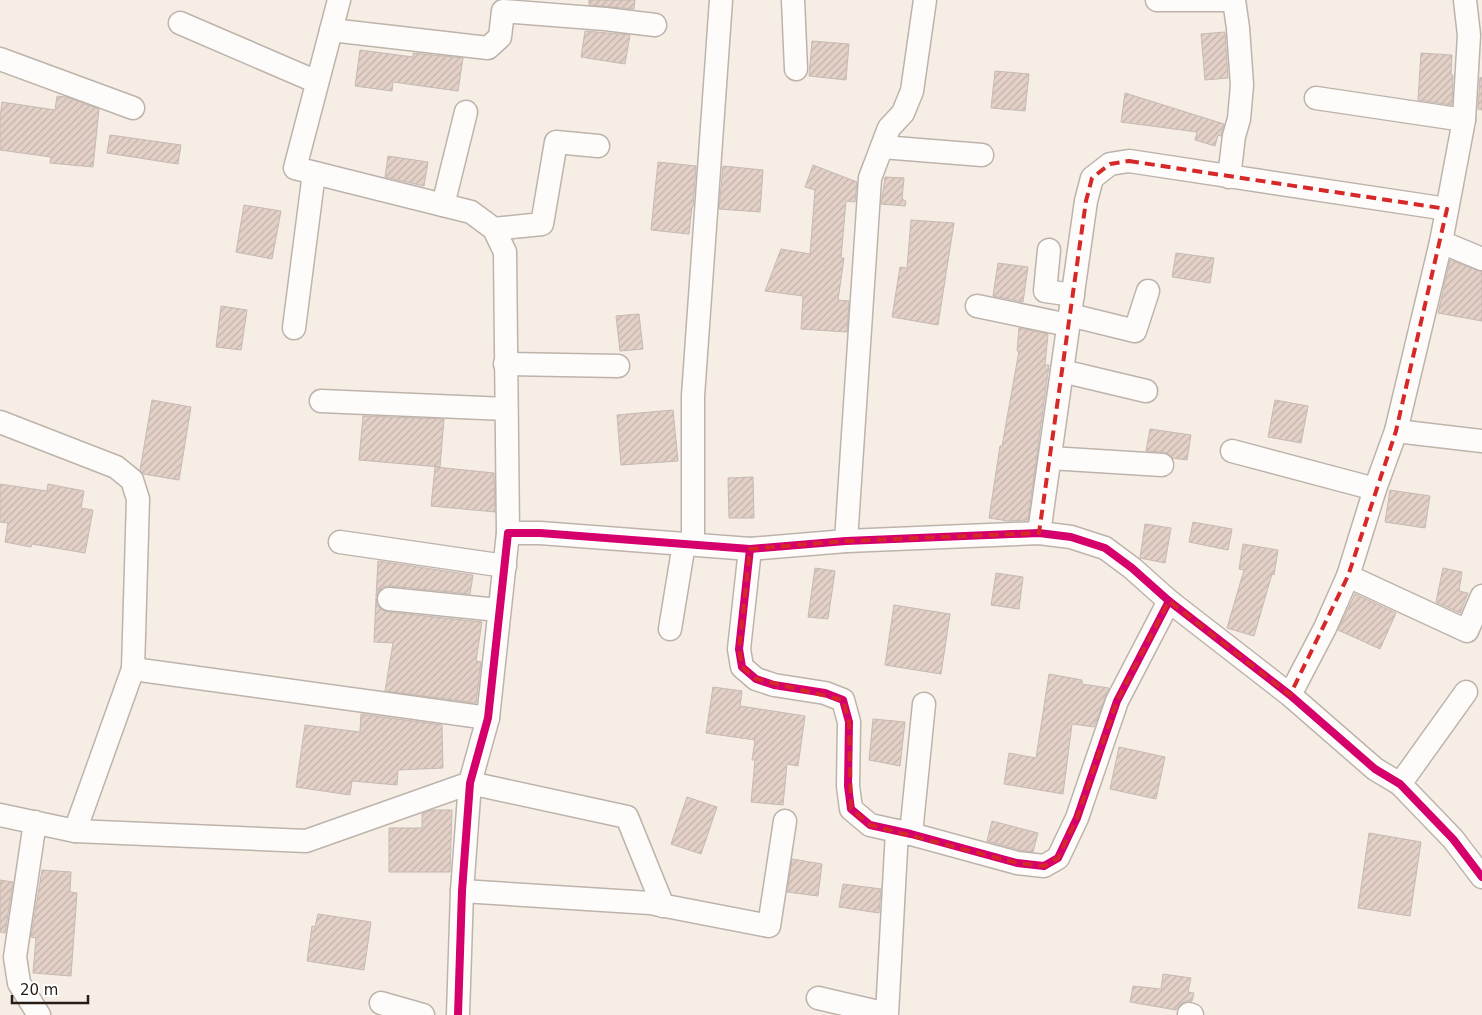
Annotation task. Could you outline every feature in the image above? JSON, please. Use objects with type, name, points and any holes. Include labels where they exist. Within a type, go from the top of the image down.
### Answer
[{"type":"street","points":[[339,0],[295,168],[471,212],[494,229],[505,252],[508,533],[498,610],[488,718],[470,783],[462,891],[458,1015]]},
{"type":"street","points":[[670,629],[689,544],[693,396],[721,0]]},
{"type":"street","points":[[793,0],[796,69]]},
{"type":"street","points":[[846,541],[870,178],[889,128],[904,113],[912,91],[925,0]]},
{"type":"street","points":[[1157,0],[1234,0],[1242,85],[1239,119],[1234,136],[1229,177]]},
{"type":"street","points":[[1290,695],[1325,628],[1348,576],[1375,489],[1396,431],[1441,242],[1447,209],[1469,126],[1469,35],[1465,0]]},
{"type":"street","points":[[331,30],[488,48],[500,37],[503,11],[545,7],[605,19],[655,25]]},
{"type":"street","points":[[180,24],[317,82]]},
{"type":"street","points":[[0,59],[134,108]]},
{"type":"street","points":[[1316,98],[1469,126]]},
{"type":"street","points":[[444,205],[466,112]]},
{"type":"street","points":[[494,229],[542,224],[556,142],[598,146]]},
{"type":"street","points":[[882,147],[982,155]]},
{"type":"street","points":[[1039,533],[1086,201],[1092,178],[1110,164],[1129,161],[1447,209]]},
{"type":"street","points":[[294,328],[314,173]]},
{"type":"street","points":[[1441,242],[1482,259]]},
{"type":"street","points":[[1049,250],[1045,291],[1070,312]]},
{"type":"street","points":[[977,306],[1070,312],[1135,332],[1148,291]]},
{"type":"street","points":[[505,364],[618,366]]},
{"type":"street","points":[[1062,371],[1146,391]]},
{"type":"street","points":[[321,401],[506,409]]},
{"type":"street","points":[[0,422],[116,467],[132,480],[138,499],[133,670],[75,831]]},
{"type":"street","points":[[1396,431],[1482,442]]},
{"type":"street","points":[[1232,451],[1375,489]]},
{"type":"street","points":[[1050,458],[1162,465]]},
{"type":"street","points":[[508,533],[540,533],[750,549],[846,541],[1039,533],[1071,537],[1105,548],[1132,568],[1169,601],[1290,695],[1375,769],[1400,784],[1453,839],[1482,877]]},
{"type":"street","points":[[340,542],[505,566]]},
{"type":"street","points":[[750,549],[739,649],[742,667],[756,679],[774,685],[825,693],[843,700],[849,722],[848,786],[850,809],[870,825],[904,832],[1017,863],[1044,866],[1058,858],[1077,818],[1117,700],[1169,601]]},
{"type":"street","points":[[1348,576],[1466,631],[1482,596]]},
{"type":"street","points":[[389,599],[498,610]]},
{"type":"street","points":[[133,670],[488,718]]},
{"type":"street","points":[[1400,784],[1466,692]]},
{"type":"street","points":[[818,998],[887,1014],[904,832],[924,704]]},
{"type":"street","points":[[0,815],[75,831],[306,840],[470,783],[627,818],[663,906]]},
{"type":"street","points":[[462,891],[650,903],[769,926],[785,821]]},
{"type":"street","points":[[35,822],[15,957],[19,983],[39,1015]]},
{"type":"street","points":[[381,1004],[423,1015]]},
{"type":"highlighted area","points":[[1129,161],[1447,209],[1396,431],[1348,576],[1290,695],[1169,601],[1117,701],[1077,818],[1058,858],[1044,866],[1017,863],[870,825],[851,809],[849,722],[843,700],[756,679],[742,667],[739,649],[750,549],[846,541],[1039,533],[1086,201],[1092,178],[1110,164]]},
{"type":"building","points":[[589,0],[635,0],[634,9],[589,5]]},
{"type":"building","points":[[585,31],[630,35],[625,64],[581,57]]},
{"type":"building","points":[[1225,32],[1228,78],[1205,80],[1201,34]]},
{"type":"building","points":[[812,41],[849,44],[846,80],[809,76]]},
{"type":"building","points":[[360,50],[413,57],[413,53],[463,58],[458,91],[393,82],[392,91],[355,86]]},
{"type":"building","points":[[1421,53],[1452,55],[1452,105],[1418,100]]},
{"type":"building","points":[[995,71],[1029,74],[1025,111],[991,108]]},
{"type":"building","points":[[1480,77],[1482,78],[1482,110],[1478,109]]},
{"type":"building","points":[[1125,93],[1224,124],[1221,136],[1218,135],[1215,146],[1195,140],[1197,132],[1121,122]]},
{"type":"building","points":[[57,96],[66,97],[99,109],[93,167],[50,163],[51,157],[0,150],[2,102],[55,110]]},
{"type":"building","points":[[110,135],[181,145],[178,164],[107,153]]},
{"type":"building","points":[[388,156],[428,162],[424,186],[385,177]]},
{"type":"building","points":[[658,162],[696,166],[689,234],[651,230]]},
{"type":"building","points":[[813,165],[857,182],[855,202],[846,201],[841,258],[844,258],[838,300],[849,301],[847,332],[801,329],[803,296],[765,291],[781,249],[810,254],[815,190],[805,187]]},
{"type":"building","points":[[723,166],[763,170],[760,212],[719,209]]},
{"type":"building","points":[[885,177],[904,178],[902,199],[906,201],[905,206],[881,204]]},
{"type":"building","points":[[244,205],[281,211],[272,259],[236,252]]},
{"type":"building","points":[[911,220],[954,223],[938,325],[892,317],[900,267],[907,268]]},
{"type":"building","points":[[1176,253],[1214,258],[1210,283],[1172,277]]},
{"type":"building","points":[[1450,260],[1482,272],[1482,321],[1438,313]]},
{"type":"building","points":[[998,263],[1028,267],[1023,302],[993,296]]},
{"type":"building","points":[[221,306],[247,310],[241,350],[216,347]]},
{"type":"building","points":[[639,314],[643,349],[620,351],[616,316]]},
{"type":"building","points":[[1019,328],[1048,334],[1045,365],[1049,365],[1028,520],[1008,521],[989,518],[1000,446],[1002,446],[1019,351],[1017,351]]},
{"type":"building","points":[[152,400],[191,407],[179,480],[143,474],[140,470]]},
{"type":"building","points":[[1275,400],[1308,406],[1301,443],[1268,437]]},
{"type":"building","points":[[673,410],[678,461],[621,465],[617,415]]},
{"type":"building","points":[[363,416],[444,419],[440,467],[359,460]]},
{"type":"building","points":[[1150,429],[1191,435],[1187,460],[1172,458],[1169,454],[1163,452],[1146,451]]},
{"type":"building","points":[[435,467],[494,473],[495,512],[431,506]]},
{"type":"building","points":[[753,477],[754,518],[729,518],[728,478]]},
{"type":"building","points":[[0,484],[47,491],[48,484],[84,491],[81,508],[93,510],[85,553],[32,544],[31,547],[5,542],[8,523],[0,522]]},
{"type":"building","points":[[1390,490],[1430,496],[1425,528],[1385,522]]},
{"type":"building","points":[[1193,522],[1232,529],[1228,550],[1189,542]]},
{"type":"building","points":[[1145,524],[1171,528],[1165,563],[1140,558]]},
{"type":"building","points":[[1243,544],[1278,550],[1274,575],[1272,574],[1254,636],[1227,628],[1244,570],[1239,569]]},
{"type":"building","points":[[378,561],[473,575],[470,594],[390,586],[383,587],[376,597]]},
{"type":"building","points":[[815,568],[835,571],[828,619],[808,617]]},
{"type":"building","points":[[1443,568],[1462,572],[1459,591],[1468,593],[1460,613],[1436,602]]},
{"type":"building","points":[[996,573],[1023,577],[1019,609],[991,605]]},
{"type":"building","points":[[1355,594],[1396,613],[1380,649],[1338,630]]},
{"type":"building","points":[[376,598],[377,605],[388,612],[482,622],[476,661],[481,662],[476,703],[385,691],[393,643],[374,642]]},
{"type":"building","points":[[894,605],[950,614],[941,674],[885,665]]},
{"type":"building","points":[[1049,674],[1082,680],[1082,684],[1109,688],[1094,727],[1072,724],[1063,794],[1004,784],[1009,753],[1036,758]]},
{"type":"building","points":[[713,687],[742,691],[740,706],[805,716],[798,766],[787,764],[783,805],[751,802],[755,760],[752,760],[755,740],[706,733]]},
{"type":"building","points":[[361,714],[442,725],[443,768],[398,770],[397,785],[352,781],[350,795],[296,787],[305,725],[360,732]]},
{"type":"building","points":[[873,719],[905,722],[900,766],[869,760]]},
{"type":"building","points":[[1119,747],[1165,757],[1156,799],[1110,789]]},
{"type":"building","points":[[687,797],[717,807],[701,854],[671,844]]},
{"type":"building","points":[[432,810],[452,810],[450,872],[389,872],[389,828],[422,828],[422,814]]},
{"type":"building","points":[[992,821],[1038,833],[1033,852],[987,841]]},
{"type":"building","points":[[1369,833],[1421,842],[1410,916],[1358,908]]},
{"type":"building","points":[[792,859],[822,864],[818,896],[787,892]]},
{"type":"building","points":[[42,870],[71,872],[70,892],[77,893],[71,976],[33,973],[36,938],[31,937]]},
{"type":"building","points":[[0,880],[13,882],[5,933],[0,932]]},
{"type":"building","points":[[843,884],[881,889],[879,913],[839,907]]},
{"type":"building","points":[[318,914],[371,922],[364,970],[307,961],[312,926],[315,927]]},
{"type":"building","points":[[1163,974],[1191,978],[1188,992],[1194,993],[1192,1001],[1186,1001],[1176,1010],[1130,1002],[1133,986],[1161,989]]},
{"type":"cycle path","points":[[458,1015],[462,891],[470,783],[488,718],[508,533],[540,533],[750,549],[846,541],[1039,533],[1071,537],[1105,548],[1132,568],[1169,601],[1290,695],[1375,769],[1400,784],[1453,839],[1482,877]]},
{"type":"cycle path","points":[[750,549],[739,649],[742,667],[756,679],[774,685],[825,693],[843,700],[849,722],[848,786],[851,809],[870,825],[911,834],[1017,863],[1044,866],[1058,858],[1077,818],[1117,701],[1169,601]]}]
